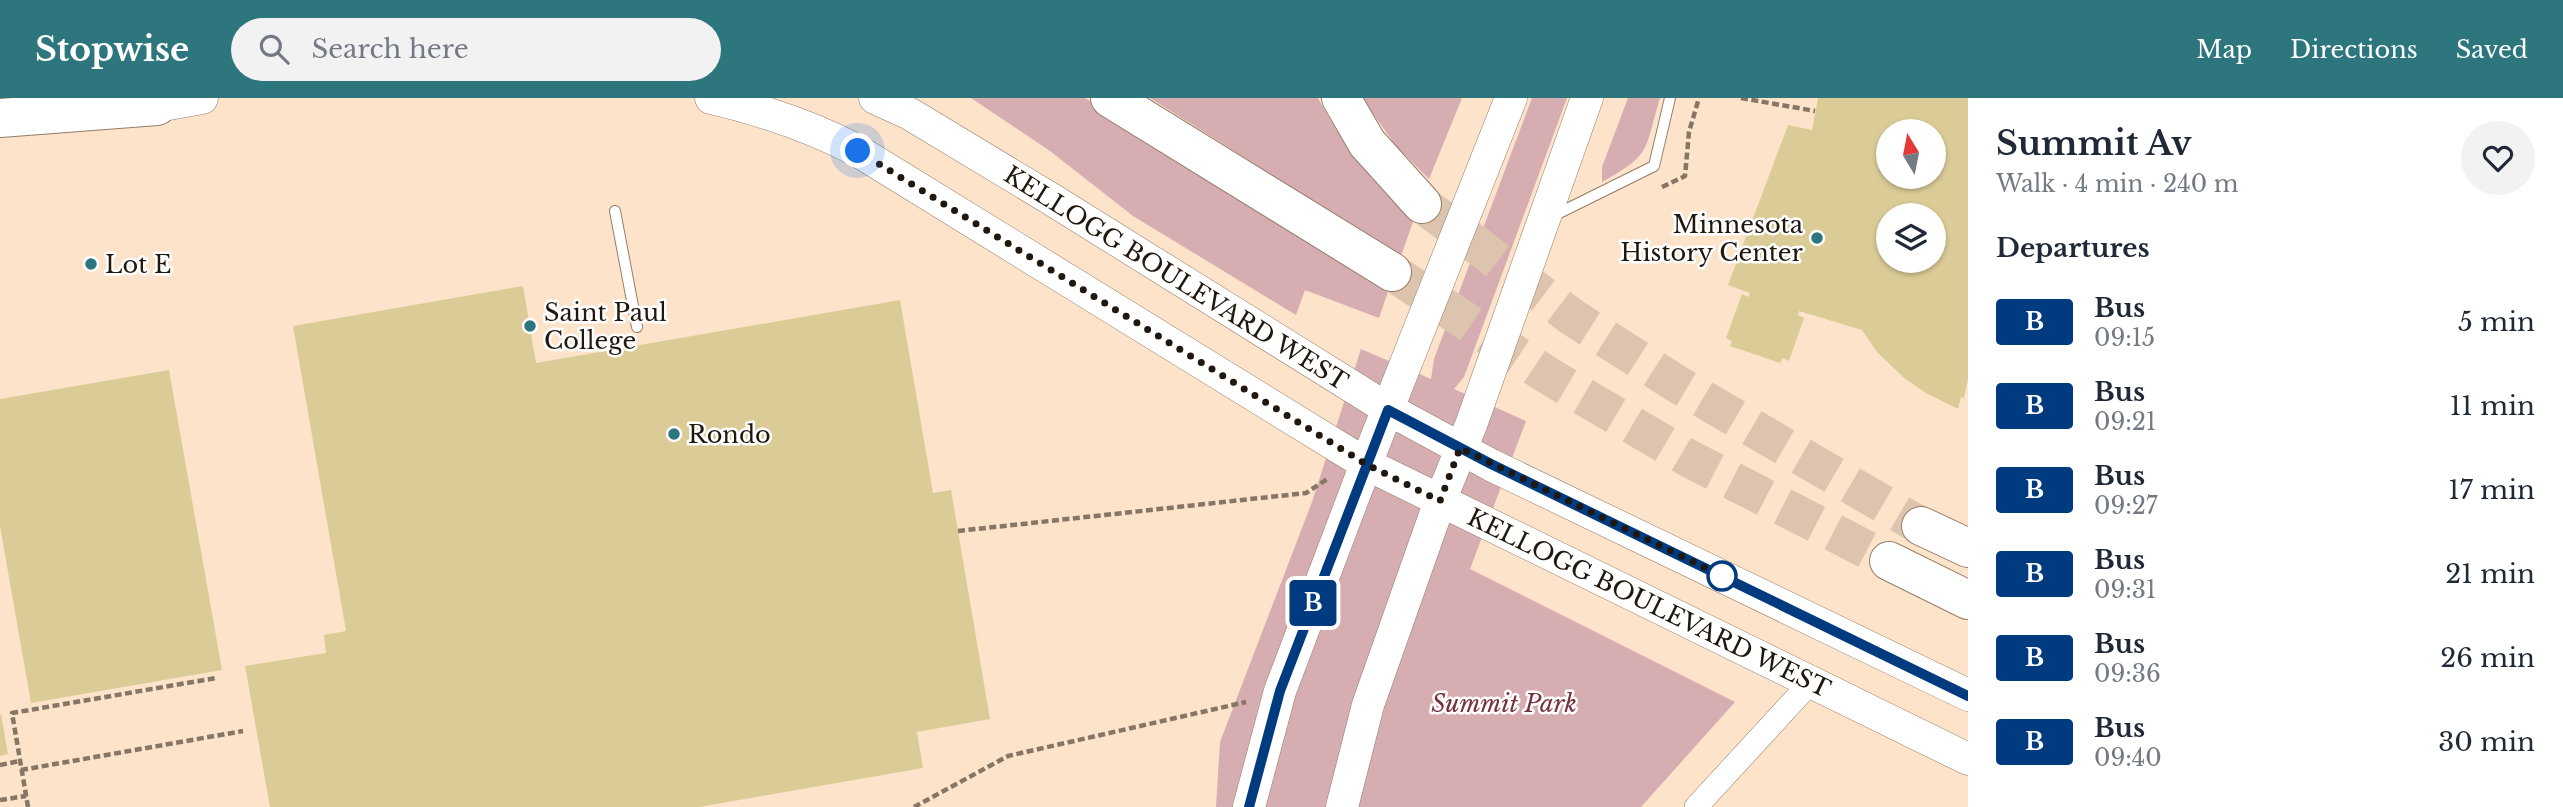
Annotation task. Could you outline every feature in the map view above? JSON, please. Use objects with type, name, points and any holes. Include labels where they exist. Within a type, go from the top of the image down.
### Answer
[{"type":"highway","points":[[1110,98],[1392,272]]},
{"type":"highway","points":[[1341,98],[1367,143],[1422,204]]},
{"type":"highway","points":[[0,118],[157,106]]},
{"type":"highway","points":[[1921,526],[1968,548]]},
{"type":"highway","points":[[1889,561],[1968,600]]},
{"type":"main road","points":[[0,132],[202,98]]},
{"type":"main road","name":"KELLOGG BOULEVARD WEST","points":[[711,98],[786,119],[823,133],[858,151],[1366,464],[1968,759]]},
{"type":"main road","name":"KELLOGG BOULEVARD WEST","points":[[875,98],[911,114],[1051,199],[1388,410],[1460,448],[1968,695]]},
{"type":"main road","points":[[1249,807],[1280,691],[1366,464],[1511,98]]},
{"type":"main road","points":[[1342,807],[1368,705],[1587,98]]},
{"type":"street","points":[[1696,807],[1811,682]]},
{"type":"lane","points":[[1542,221],[1654,166],[1670,98]]},
{"type":"lane","points":[[615,211],[637,327]]},
{"type":"path","points":[[1741,98],[1815,111]]},
{"type":"path","points":[[958,531],[1306,493],[1332,476]]},
{"type":"path","points":[[27,807],[12,713],[216,678]]},
{"type":"path","points":[[914,807],[1008,756],[1247,702]]},
{"type":"path","points":[[21,770],[243,731]]},
{"type":"path","points":[[0,765],[20,761]]},
{"type":"path","points":[[0,800],[26,796]]},
{"type":"green space","points":[[971,98],[1085,98],[1392,280],[1379,318],[1305,290],[1296,315],[1133,216],[1050,151]]},
{"type":"green space","points":[[1150,98],[1318,98],[1349,147],[1414,219],[1401,256]]},
{"type":"green space","points":[[1362,98],[1462,98],[1429,179],[1396,146]]},
{"type":"green space","name":"Summit Park","points":[[1532,98],[1567,98],[1464,377],[1454,389],[1526,421],[1470,569],[1735,702],[1641,807],[1216,807],[1220,742],[1312,502],[1361,349],[1431,379],[1434,359]]},
{"type":"green space","points":[[1628,98],[1660,98],[1648,140],[1639,157],[1602,182],[1602,167]]},
{"type":"building","name":"Minnesota History Center","points":[[1818,98],[1968,98],[1968,379],[1964,398],[1961,397],[1958,409],[1904,378],[1877,352],[1862,330],[1799,311],[1798,315],[1804,318],[1789,361],[1783,358],[1780,363],[1730,346],[1732,341],[1726,338],[1742,294],[1748,297],[1750,293],[1728,285],[1788,125],[1812,130]]},
{"type":"building","points":[[523,286],[536,363],[900,300],[933,493],[951,490],[990,719],[917,732],[923,768],[699,807],[270,807],[245,666],[326,653],[324,635],[346,631],[293,326]]},
{"type":"building","points":[[169,370],[222,670],[31,703],[0,526],[0,399]]},
{"type":"building","points":[[0,715],[8,754],[0,756]]},
{"type":"tunnel","points":[[1422,204],[1572,317],[1677,384],[1921,526]]},
{"type":"tunnel","points":[[1392,272],[1547,375],[1688,458],[1889,561]]},
{"type":"bus line","name":"B","points":[[1249,807],[1280,691],[1388,410],[1491,464],[1968,696]]},
{"type":"place","name":"Minnesota History Center","points":[[1817,238]]},
{"type":"place","name":"Lot E","points":[[91,264]]},
{"type":"place","name":"Saint Paul College","points":[[530,326]]},
{"type":"place","name":"Rondo","points":[[674,434]]},
{"type":"route","points":[[858,151],[1366,464],[1440,501],[1460,448],[1722,576]]}]
